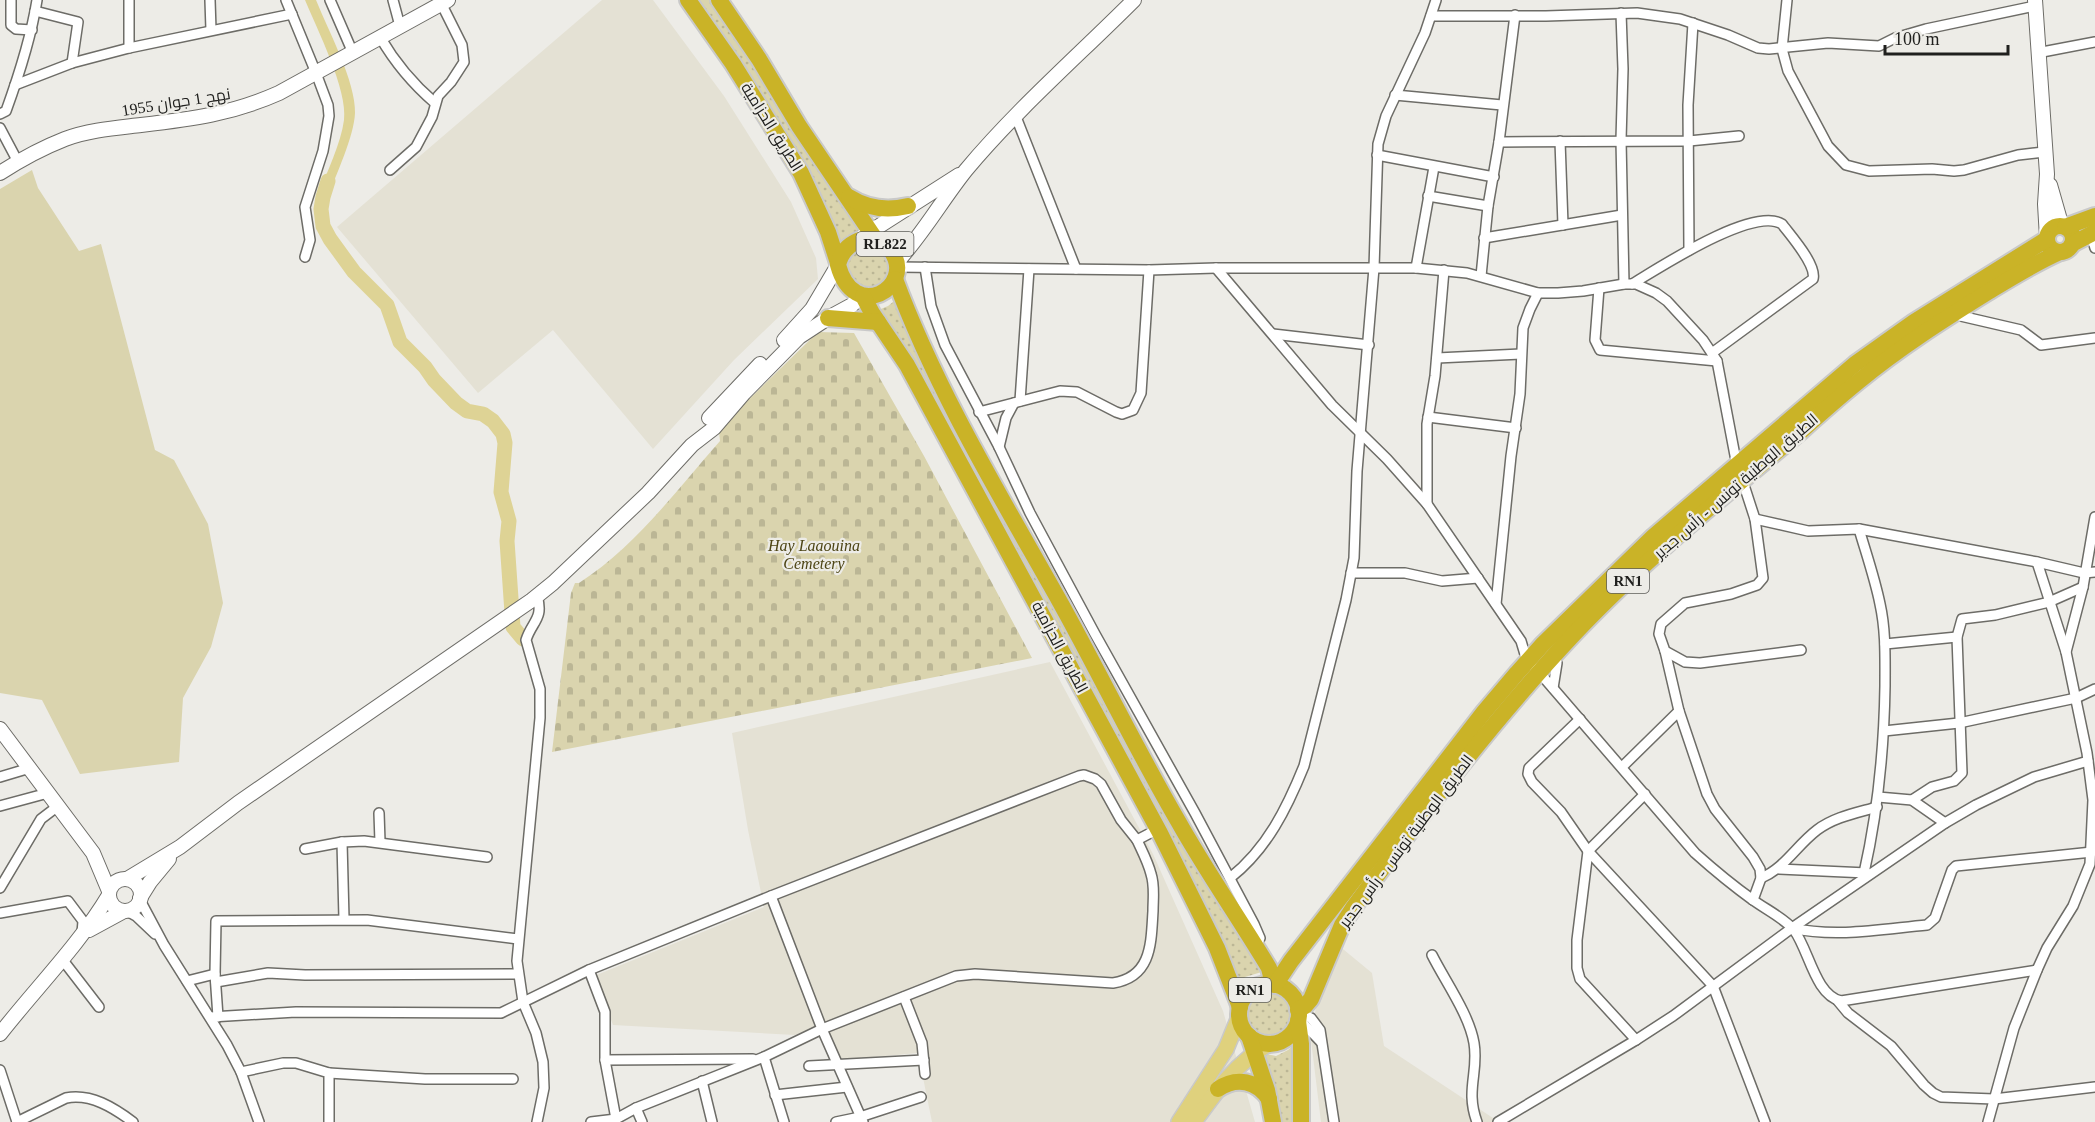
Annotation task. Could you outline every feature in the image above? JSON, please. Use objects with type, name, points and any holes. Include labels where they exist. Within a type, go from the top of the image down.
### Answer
[{"type":"highway","name":"الطريق الحزامية","points":[[688,0],[733,64],[801,173],[828,232],[846,285],[862,296],[907,364],[1158,829],[1217,948],[1239,1012]]},
{"type":"highway","name":"الطريق الحزامية","points":[[719,0],[759,58],[799,126],[846,195],[868,237],[890,248],[927,356],[1176,819],[1269,968],[1274,984]]},
{"type":"highway","points":[[846,195],[869,207],[896,209],[908,206]]},
{"type":"highway","name":"RN1","points":[[2047,238],[2052,229],[2095,216]]},
{"type":"highway","points":[[2047,238],[2049,246],[2066,248],[2072,236],[2063,227]]},
{"type":"highway","name":"RL822","points":[[838,264],[846,249],[868,237]]},
{"type":"highway","name":"الطريق الوطنية تونس - رأس جدير","points":[[1739,472],[1855,364],[1914,322],[2047,238]]},
{"type":"highway","name":"الطريق الوطنية تونس - رأس جدير","points":[[1274,984],[1484,712],[1549,650],[1654,536],[1912,341],[2035,264],[2066,248],[2094,238]]},
{"type":"highway","name":"RL822","points":[[862,296],[871,296],[885,291],[896,269]]},
{"type":"highway","points":[[828,318],[878,322]]},
{"type":"highway","name":"الطريق الوطنية تونس - رأس جدير","points":[[1298,1015],[1311,999],[1342,925],[1353,908],[1533,666]]},
{"type":"highway","points":[[1258,950],[1279,959],[1298,952]]},
{"type":"highway","name":"RN1","points":[[1249,1036],[1241,1024],[1239,1012],[1248,992],[1256,987],[1274,984],[1288,991],[1297,1003],[1298,1015],[1294,1030],[1287,1037],[1270,1043]]},
{"type":"highway","points":[[1298,1015],[1301,1044],[1301,1122]]},
{"type":"highway","points":[[1249,1036],[1255,1040],[1270,1043]]},
{"type":"highway","points":[[1249,1036],[1269,1100],[1273,1122]]},
{"type":"highway","points":[[1218,1089],[1232,1082],[1246,1082],[1260,1088],[1269,1100]]},
{"type":"main road","name":"RL822","points":[[896,269],[966,171],[1016,117],[1134,0]]},
{"type":"main road","name":"نهج 1 جوان 1955","points":[[0,173],[66,139],[85,134],[231,112],[270,97],[323,70],[445,2]]},
{"type":"main road","points":[[2035,3],[2044,152],[2047,174],[2063,227]]},
{"type":"main road","name":"RL822","points":[[868,237],[908,206],[966,171]]},
{"type":"main road","points":[[2047,174],[2045,204],[2047,238]]},
{"type":"main road","points":[[692,445],[707,422],[737,387],[803,320],[838,264]]},
{"type":"main road","points":[[0,1034],[82,935],[114,884],[180,847],[238,803],[534,598],[648,492],[692,445],[714,428],[744,393],[799,337],[862,296]]},
{"type":"main road","points":[[0,730],[93,853],[112,904],[126,911]]},
{"type":"main road","points":[[82,935],[135,907],[159,870],[180,847]]},
{"type":"main road","points":[[93,853],[136,884],[141,893],[140,899]]},
{"type":"main road","name":"RN1","points":[[1179,1122],[1226,1049],[1239,1012]]},
{"type":"main road","name":"RN1","points":[[1194,1122],[1231,1072],[1270,1043]]},
{"type":"street","points":[[11,0],[11,25],[16,29],[32,30]]},
{"type":"street","points":[[0,114],[6,111],[15,85],[32,30],[37,0]]},
{"type":"street","points":[[129,0],[129,48]]},
{"type":"street","points":[[210,0],[211,30]]},
{"type":"street","points":[[286,0],[323,70],[328,105],[329,124],[323,151],[305,207],[310,240],[305,257]]},
{"type":"street","points":[[330,0],[348,56]]},
{"type":"street","points":[[393,0],[400,26]]},
{"type":"street","points":[[1230,878],[1243,868],[1262,846],[1295,787],[1304,766],[1329,669],[1351,573],[1356,532],[1357,471],[1374,268],[1378,144],[1386,116],[1436,0]]},
{"type":"street","points":[[1787,0],[1782,49],[1792,80],[1828,146],[1846,165],[1869,171],[1932,169],[1954,171],[2018,155],[2044,152]]},
{"type":"street","points":[[390,170],[416,147],[432,117],[438,96],[451,82],[464,62],[462,45],[445,2]]},
{"type":"street","points":[[1431,16],[1556,16],[1621,13],[1665,16],[1728,35],[1758,48],[1782,49],[1828,42],[1879,46],[1895,38],[1936,26],[2035,3]]},
{"type":"street","points":[[35,11],[78,22],[72,63]]},
{"type":"street","points":[[1621,13],[1622,215],[1628,284]]},
{"type":"street","points":[[15,85],[72,63],[129,48],[292,14]]},
{"type":"street","points":[[1481,276],[1488,206],[1499,142],[1515,15]]},
{"type":"street","points":[[1689,249],[1688,105],[1693,23]]},
{"type":"street","points":[[380,37],[416,85],[435,103]]},
{"type":"street","points":[[2037,53],[2095,42]]},
{"type":"street","points":[[1395,96],[1502,105]]},
{"type":"street","points":[[1016,117],[1076,270]]},
{"type":"street","points":[[0,128],[18,162]]},
{"type":"street","points":[[1499,142],[1689,141],[1739,136]]},
{"type":"street","points":[[1560,141],[1563,225]]},
{"type":"street","points":[[1377,155],[1494,177]]},
{"type":"street","points":[[1416,268],[1434,167]]},
{"type":"street","points":[[1428,196],[1488,206]]},
{"type":"street","points":[[1484,238],[1622,215]]},
{"type":"street","points":[[896,269],[925,267],[1076,270],[1416,268],[1481,276],[1538,293],[1566,293],[1599,288],[1628,284],[1689,249],[1730,231],[1765,220],[1776,220],[1782,224],[1814,271],[1810,283],[1715,357],[1600,350],[1596,340],[1599,288]]},
{"type":"street","points":[[925,267],[931,306],[938,328],[1030,513],[1258,932],[1260,938],[1258,950]]},
{"type":"street","points":[[1216,268],[1326,398],[1427,504],[1521,641],[1533,666],[1695,853],[1719,875],[1792,928],[1803,944],[1815,977],[1848,1013],[1891,1046],[1933,1093],[1941,1097],[1994,1099],[2095,1087]]},
{"type":"street","points":[[999,447],[1006,418],[1017,402],[1029,269]]},
{"type":"street","points":[[979,412],[1060,390],[1077,392],[1122,414],[1133,410],[1141,393],[1149,270]]},
{"type":"street","points":[[1427,504],[1428,417],[1437,358],[1444,270]]},
{"type":"street","points":[[1628,284],[1656,293],[1667,301],[1689,323],[1715,357],[1720,372],[1739,472],[1755,519],[1764,574],[1762,581],[1757,585],[1721,597],[1685,603],[1661,624],[1659,634],[1680,711],[1707,794],[1715,809],[1760,868],[1761,878],[1753,900]]},
{"type":"street","points":[[1496,604],[1511,456],[1516,428],[1521,354],[1526,318],[1538,293]]},
{"type":"street","points":[[1952,314],[2021,330],[2041,345],[2095,338]]},
{"type":"street","points":[[1274,334],[1369,345]]},
{"type":"street","points":[[1437,358],[1521,354]]},
{"type":"street","points":[[1428,417],[1516,428]]},
{"type":"street","points":[[2066,652],[2083,587],[2095,517]]},
{"type":"street","points":[[1755,519],[1808,531],[1859,529],[2084,573],[2095,572]]},
{"type":"street","points":[[1859,529],[1880,603],[1885,644],[1884,731],[1878,802],[1868,873]]},
{"type":"street","points":[[1988,1122],[2014,1028],[2037,970],[2093,867],[2094,817],[2090,755],[2078,715],[2066,652],[2037,562]]},
{"type":"street","points":[[1351,573],[1405,573],[1442,581],[1478,578]]},
{"type":"street","points":[[1912,800],[1926,789],[1954,782],[1962,773],[1957,637],[1960,622],[1965,618],[1995,615],[2049,602],[2083,587]]},
{"type":"street","points":[[534,598],[540,611],[526,640],[540,689],[540,718],[518,939],[518,974],[523,1002],[536,1033],[543,1062],[544,1089],[537,1122]]},
{"type":"street","points":[[1885,644],[1957,637]]},
{"type":"street","points":[[1521,641],[1549,650],[1557,663],[1552,688]]},
{"type":"street","points":[[1665,651],[1685,662],[1700,663],[1801,650]]},
{"type":"street","points":[[1884,731],[1959,723],[2076,698],[2095,689]]},
{"type":"street","points":[[1622,767],[1680,711]]},
{"type":"street","points":[[1580,718],[1528,771],[1532,782],[1561,812],[1588,851],[1713,986],[1765,1122]]},
{"type":"street","points":[[1498,1122],[1636,1040],[1868,873],[1945,823],[1984,800],[2090,755]]},
{"type":"street","points":[[0,777],[30,768]]},
{"type":"street","points":[[214,1017],[296,1012],[501,1013],[589,970],[771,896],[1079,776],[1095,779],[1101,784],[1121,820],[1137,840],[1151,874],[1154,888],[1152,928],[1150,947],[1145,961],[1137,974],[1126,981],[1113,983],[975,974],[956,976],[822,1029],[761,1058],[636,1108],[616,1119],[591,1122]]},
{"type":"street","points":[[0,806],[48,793]]},
{"type":"street","points":[[1636,1040],[1580,978],[1577,968],[1577,940],[1588,851],[1645,794]]},
{"type":"street","points":[[1761,878],[1779,869],[1816,831],[1833,819],[1878,802],[1912,800],[1945,823]]},
{"type":"street","points":[[0,888],[41,819],[58,806]]},
{"type":"street","points":[[379,813],[380,842]]},
{"type":"street","points":[[1137,840],[1158,829]]},
{"type":"street","points":[[342,842],[344,919]]},
{"type":"street","points":[[305,849],[342,842],[380,842],[487,857]]},
{"type":"street","points":[[1792,928],[1827,933],[1927,925],[1935,918],[1952,870],[1956,866],[2092,852]]},
{"type":"street","points":[[1779,869],[1868,873]]},
{"type":"street","points":[[771,896],[822,1029],[862,1120]]},
{"type":"street","points":[[140,899],[164,945],[214,1017],[241,1072],[259,1122]]},
{"type":"street","points":[[0,913],[68,901],[83,921],[82,935]]},
{"type":"street","points":[[126,911],[145,924],[164,945]]},
{"type":"street","points":[[214,1017],[216,921],[366,920],[518,939]]},
{"type":"street","points":[[1431,955],[1467,1020],[1474,1042],[1471,1101],[1477,1122]]},
{"type":"street","points":[[62,959],[99,1007]]},
{"type":"street","points":[[589,970],[605,1012],[605,1060],[616,1119]]},
{"type":"street","points":[[1838,1001],[2037,970]]},
{"type":"street","points":[[187,981],[282,973],[305,975],[518,974]]},
{"type":"street","points":[[904,996],[922,1042],[925,1074]]},
{"type":"street","points":[[1298,1015],[1322,1044],[1334,1122]]},
{"type":"street","points":[[605,1060],[761,1058]]},
{"type":"street","points":[[761,1058],[784,1122]]},
{"type":"street","points":[[809,1066],[924,1060]]},
{"type":"street","points":[[241,1072],[283,1063],[296,1063],[329,1073],[425,1079],[513,1079]]},
{"type":"street","points":[[0,1070],[17,1122],[73,1096],[82,1096],[100,1102],[117,1110],[132,1122]]},
{"type":"street","points":[[329,1073],[329,1122]]},
{"type":"street","points":[[702,1081],[712,1122]]},
{"type":"street","points":[[776,1095],[847,1087]]},
{"type":"street","points":[[836,1122],[862,1120],[921,1097]]},
{"type":"street","points":[[636,1108],[642,1122]]},
{"type":"shaded area","points":[[305,0],[316,0],[346,72],[354,100],[354,123],[328,197],[329,202],[315,199],[340,138],[344,107],[337,76]]},
{"type":"shaded area","points":[[602,0],[653,0],[724,96],[791,202],[816,258],[818,279],[734,360],[653,449],[553,330],[478,393],[337,227]]},
{"type":"shaded area","points":[[1050,662],[1153,854],[1223,1011],[1255,1122],[932,1122],[918,1053],[840,1060],[824,1024],[795,1035],[613,1025],[594,976],[764,907],[748,830],[732,733]]},
{"type":"shaded area","points":[[1338,945],[1372,973],[1384,1046],[1499,1122],[1321,1122],[1311,1040],[1320,980]]},
{"type":"green space","points":[[696,0],[715,0],[865,227],[847,236],[838,244]]},
{"type":"green space","points":[[32,170],[38,188],[79,251],[101,244],[155,450],[174,460],[208,524],[223,603],[211,647],[183,698],[179,762],[80,774],[42,700],[0,693],[0,189]]},
{"type":"green space","points":[[867,245],[883,253],[889,264],[889,277],[876,290],[850,284],[845,259],[850,251]]},
{"type":"green space","points":[[898,298],[900,313],[915,351],[1077,647],[1265,971],[1245,977],[1238,988],[876,311],[888,306]]},
{"type":"green space","name":"Hay Laaouina Cemetery","points":[[818,332],[854,333],[924,456],[1032,658],[552,752],[571,593],[575,583],[579,583],[599,569],[636,536],[720,441],[719,432],[738,410]]},
{"type":"green space","points":[[1269,992],[1278,993],[1285,998],[1290,1005],[1290,1023],[1285,1030],[1278,1035],[1269,1036],[1260,1035],[1253,1030],[1248,1023],[1247,1014],[1248,1005],[1253,998],[1260,993]]},
{"type":"green space","points":[[1298,1041],[1298,1122],[1279,1122],[1262,1053],[1276,1056],[1288,1050]]},
{"type":"waterway","points":[[328,181],[321,209],[323,226],[354,272],[387,305],[400,342],[456,403],[467,411],[483,414],[493,421],[503,434],[505,443],[501,492],[509,521],[507,541],[513,627],[523,639]]}]
